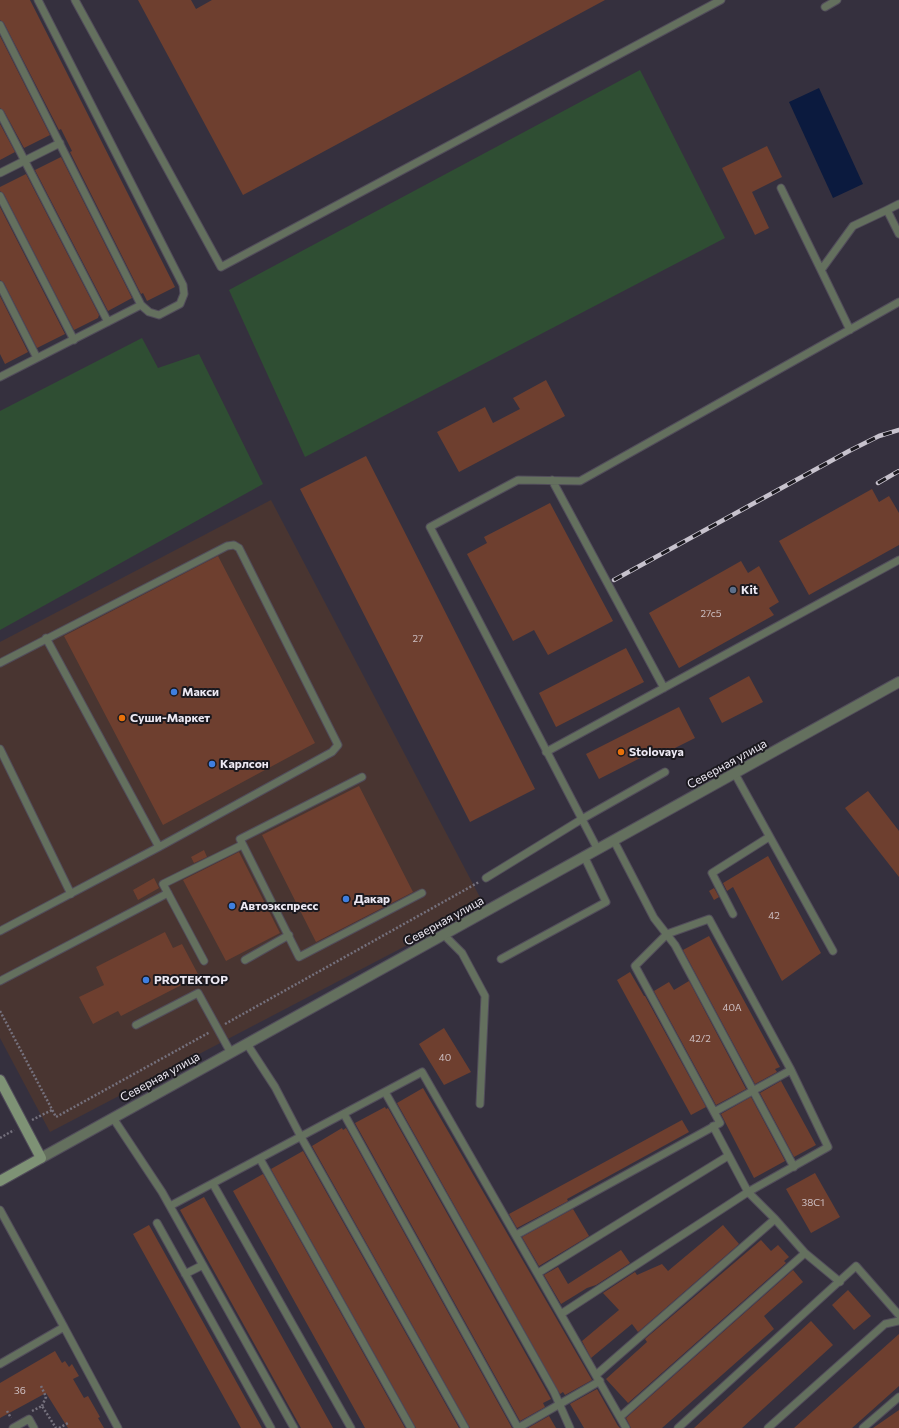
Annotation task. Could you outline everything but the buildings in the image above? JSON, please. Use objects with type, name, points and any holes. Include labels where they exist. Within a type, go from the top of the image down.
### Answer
[{"type":"street","name":"Северная улица","points":[[0,1181],[445,936],[899,682]]},
{"type":"street","points":[[0,1080],[40,1158]]},
{"type":"lane","points":[[0,25],[141,305],[149,312],[159,315],[180,304],[184,294],[183,285],[38,0]]},
{"type":"lane","points":[[75,0],[221,267],[721,0]]},
{"type":"lane","points":[[825,7],[837,0]]},
{"type":"lane","points":[[0,112],[108,322]]},
{"type":"lane","points":[[0,174],[60,143]]},
{"type":"lane","points":[[781,188],[850,330]]},
{"type":"lane","points":[[0,196],[74,340]]},
{"type":"lane","points":[[821,270],[853,226],[899,204]]},
{"type":"lane","points":[[887,210],[899,234]]},
{"type":"lane","points":[[0,285],[37,358]]},
{"type":"lane","points":[[598,850],[430,527],[518,480],[580,481],[899,302]]},
{"type":"lane","points":[[1,374],[74,340],[141,305]]},
{"type":"lane","points":[[552,480],[664,688]]},
{"type":"lane","points":[[0,663],[227,546],[234,545],[239,548],[337,741],[337,748],[332,752],[72,894],[0,931]]},
{"type":"lane","points":[[546,752],[899,560]]},
{"type":"lane","points":[[46,638],[159,847]]},
{"type":"lane","points":[[0,749],[72,894]]},
{"type":"lane","points":[[486,878],[582,819],[665,772]]},
{"type":"lane","points":[[735,774],[768,837],[833,951]]},
{"type":"lane","points":[[362,777],[240,839],[242,845],[300,957],[422,893]]},
{"type":"lane","points":[[733,914],[712,873],[768,837]]},
{"type":"lane","points":[[614,841],[654,918],[675,945],[794,1167]]},
{"type":"lane","points":[[204,961],[163,884],[242,845]]},
{"type":"lane","points":[[501,959],[606,902],[585,858]]},
{"type":"lane","points":[[0,981],[168,893]]},
{"type":"lane","points":[[516,1235],[720,1122],[636,966],[667,934],[709,919],[791,1070],[828,1147],[748,1192],[561,1314]]},
{"type":"lane","points":[[245,960],[289,935]]},
{"type":"lane","points":[[445,936],[462,953],[485,996],[480,1104]]},
{"type":"lane","points":[[136,1025],[198,993],[231,1053]]},
{"type":"lane","points":[[247,1044],[275,1087],[301,1137],[465,1428]]},
{"type":"lane","points":[[714,1112],[791,1070]]},
{"type":"lane","points":[[170,1206],[422,1072],[626,1428]]},
{"type":"lane","points":[[385,1092],[559,1405],[570,1428]]},
{"type":"lane","points":[[344,1114],[518,1428],[559,1405],[598,1378],[775,1219]]},
{"type":"lane","points":[[113,1118],[170,1206],[294,1428]]},
{"type":"lane","points":[[713,1126],[748,1192],[775,1219],[805,1253],[840,1282]]},
{"type":"lane","points":[[538,1273],[728,1156]]},
{"type":"lane","points":[[260,1159],[411,1428]]},
{"type":"lane","points":[[213,1184],[351,1428]]},
{"type":"lane","points":[[0,1210],[118,1428]]},
{"type":"lane","points":[[157,1223],[271,1428]]},
{"type":"lane","points":[[620,1417],[805,1253]]},
{"type":"lane","points":[[185,1274],[203,1265]]},
{"type":"lane","points":[[678,1428],[856,1266],[899,1315]]},
{"type":"lane","points":[[768,1428],[885,1324],[899,1321]]},
{"type":"lane","points":[[0,1364],[64,1327]]},
{"type":"lane","points":[[863,1428],[899,1397]]},
{"type":"lane","points":[[13,1425],[29,1419],[34,1428]]},
{"type":"path","points":[[0,1011],[56,1118],[486,878]]},
{"type":"path","points":[[0,1138],[52,1110]]},
{"type":"path","points":[[41,1386],[46,1397],[42,1406]]},
{"type":"path","points":[[7,1411],[13,1425]]},
{"type":"path","points":[[59,1428],[68,1422]]},
{"type":"shaded area","points":[[271,500],[484,905],[50,1132],[0,1038],[0,642]]},
{"type":"green space","points":[[640,70],[725,238],[305,457],[229,290]]},
{"type":"green space","points":[[142,338],[158,368],[199,354],[263,484],[0,630],[0,411]]},
{"type":"water","points":[[819,88],[863,184],[833,198],[789,102]]},
{"type":"railway","points":[[614,580],[849,451],[879,436],[899,430]]},
{"type":"railway","points":[[878,483],[899,471]]},
{"type":"place","name":"Kit","points":[[733,590]]},
{"type":"place","name":"Макси","points":[[174,692]]},
{"type":"place","name":"Суши-Маркет","points":[[122,718]]},
{"type":"place","name":"Stolovaya","points":[[621,752]]},
{"type":"place","name":"Карлсон","points":[[212,764]]},
{"type":"place","name":"Дакар","points":[[346,899]]},
{"type":"place","name":"Автоэкспресс","points":[[232,906]]},
{"type":"place","name":"PROТЕКТОР","points":[[146,980]]}]
